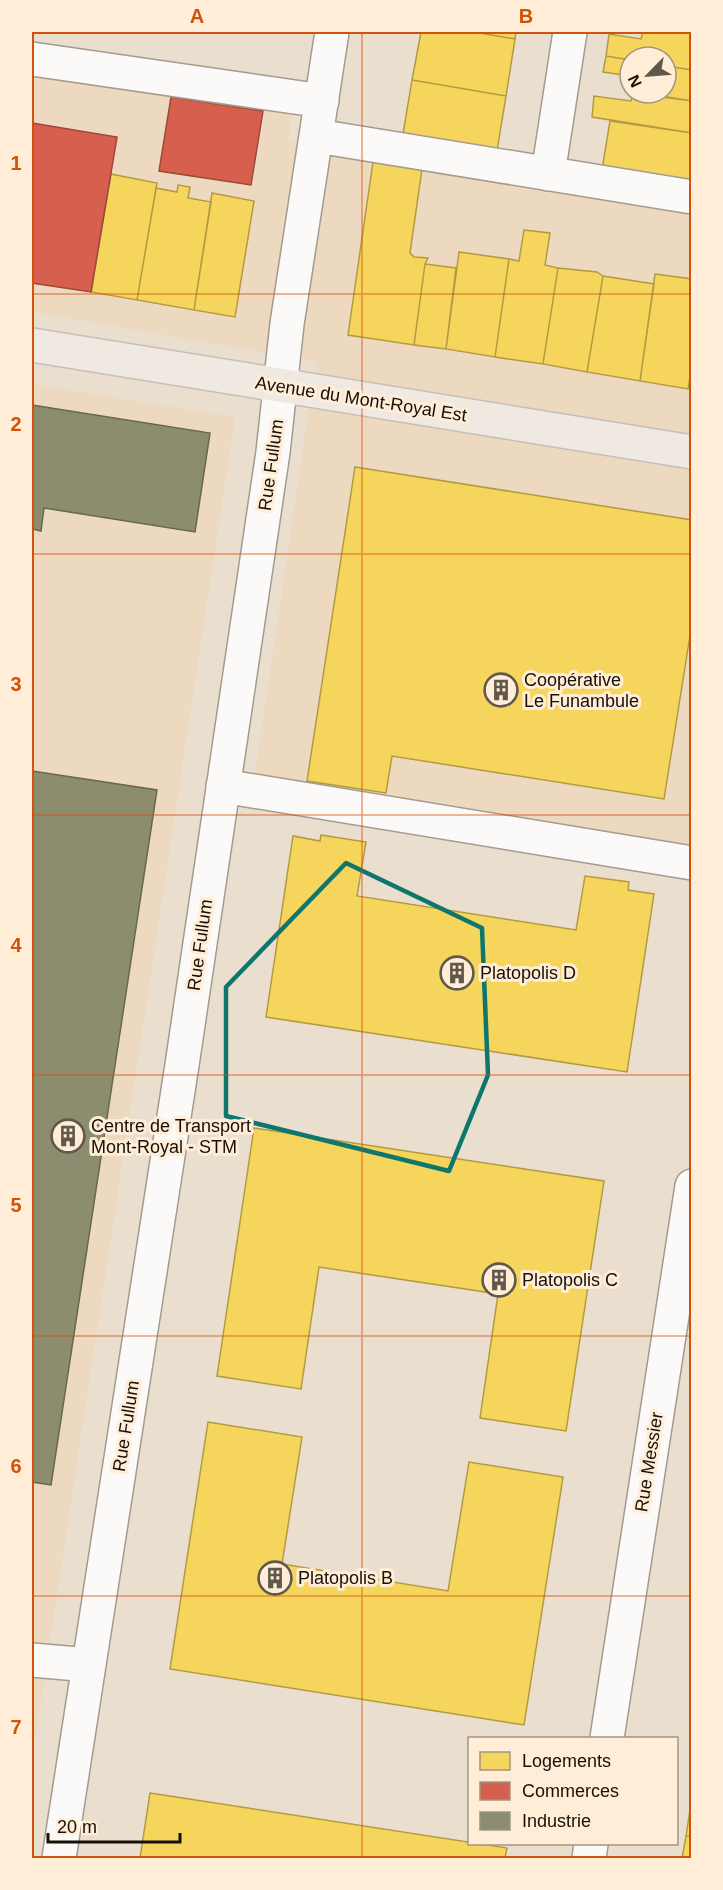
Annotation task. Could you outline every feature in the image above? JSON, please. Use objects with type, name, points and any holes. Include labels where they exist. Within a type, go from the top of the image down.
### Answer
[{"type":"main road","name":"Avenue du Mont-Royal Est","points":[[32,345],[692,452]]},
{"type":"street","name":"Rue Fullum","points":[[59,1858],[182,1065],[272,464],[287,324],[332,32]]},
{"type":"street","points":[[548,174],[570,32]]},
{"type":"street","points":[[32,60],[322,101]]},
{"type":"street","points":[[316,136],[692,197]]},
{"type":"street","points":[[223,786],[692,863]]},
{"type":"street","name":"Rue Messier","points":[[607,1737],[692,1186]]},
{"type":"street","points":[[32,1660],[89,1665]]},
{"type":"highlighted area","points":[[346,863],[482,928],[488,1075],[449,1171],[226,1116],[226,987]]},
{"type":"shaded area","points":[[32,46],[294,84],[288,142],[691,205],[691,859],[254,781],[316,361],[32,312]]},
{"type":"shaded area","points":[[32,384],[235,417],[32,1760]]},
{"type":"building: Logements","points":[[421,32],[474,32],[515,39],[506,96],[412,80]]},
{"type":"building: Logements","points":[[474,32],[516,32],[515,39]]},
{"type":"building: Logements","points":[[643,32],[692,32],[692,70],[678,68],[678,45],[618,45],[618,58],[606,56],[609,34],[641,39]]},
{"type":"building: Logements","points":[[606,56],[618,58],[618,74],[603,72]]},
{"type":"building: Logements","points":[[678,68],[692,70],[692,101],[678,99]]},
{"type":"building: Logements","points":[[412,80],[506,96],[496,157],[402,140]]},
{"type":"building: Logements","points":[[594,96],[618,99],[618,105],[678,105],[678,99],[692,101],[692,133],[592,117]]},
{"type":"building: Logements","points":[[610,121],[692,133],[692,185],[602,170]]},
{"type":"building: Logements","points":[[373,162],[422,169],[410,253],[414,257],[428,258],[425,264],[414,345],[348,335]]},
{"type":"building: Logements","points":[[111,174],[157,183],[137,300],[91,292]]},
{"type":"building: Logements","points":[[178,185],[190,187],[188,198],[211,202],[194,310],[137,300],[156,188],[177,192]]},
{"type":"building: Logements","points":[[212,193],[254,201],[235,317],[194,310]]},
{"type":"building: Logements","points":[[524,230],[550,233],[545,265],[558,268],[543,364],[495,357],[509,259],[519,261]]},
{"type":"building: Logements","points":[[459,252],[509,259],[495,357],[446,349]]},
{"type":"building: Logements","points":[[425,264],[456,268],[446,349],[414,345]]},
{"type":"building: Logements","points":[[558,268],[597,272],[603,276],[587,372],[543,364]]},
{"type":"building: Logements","points":[[655,274],[692,279],[692,366],[688,389],[640,381]]},
{"type":"building: Logements","points":[[603,276],[654,284],[640,381],[587,372]]},
{"type":"building: Logements","name":"Coopérative Le Funambule","points":[[355,467],[692,520],[692,623],[664,799],[392,756],[386,793],[307,781]]},
{"type":"building: Logements","name":"Platopolis D","points":[[321,835],[366,842],[357,896],[576,930],[585,876],[629,882],[628,890],[654,894],[627,1072],[266,1017],[293,836],[320,841]]},
{"type":"building: Logements","name":"Platopolis C","points":[[254,1128],[604,1181],[566,1431],[480,1418],[498,1294],[319,1267],[301,1389],[217,1376]]},
{"type":"building: Logements","name":"Platopolis B","points":[[208,1422],[302,1437],[282,1564],[448,1591],[469,1462],[563,1477],[524,1725],[170,1669]]},
{"type":"building: Logements","points":[[150,1793],[468,1842],[468,1845],[507,1848],[505,1858],[140,1858]]},
{"type":"building: Logements","points":[[692,1797],[692,1837],[686,1836]]},
{"type":"building: Logements","points":[[686,1836],[692,1837],[692,1858],[682,1858]]},
{"type":"building: Commerces","points":[[171,97],[263,111],[251,185],[159,171]]},
{"type":"building: Commerces","points":[[32,123],[117,137],[91,292],[32,283]]},
{"type":"building: Industrie","points":[[32,405],[210,433],[195,532],[44,508],[41,531],[32,529]]},
{"type":"building: Industrie","name":"Centre de Transport Mont-Royal - STM","points":[[32,771],[157,790],[51,1485],[32,1482]]},
{"type":"place","name":"Coopérative Le Funambule","points":[[501,690]]},
{"type":"place","name":"Platopolis D","points":[[457,973]]},
{"type":"place","name":"Centre de Transport Mont-Royal - STM","points":[[68,1136]]},
{"type":"place","name":"Platopolis C","points":[[499,1280]]},
{"type":"place","name":"Platopolis B","points":[[275,1578]]}]
